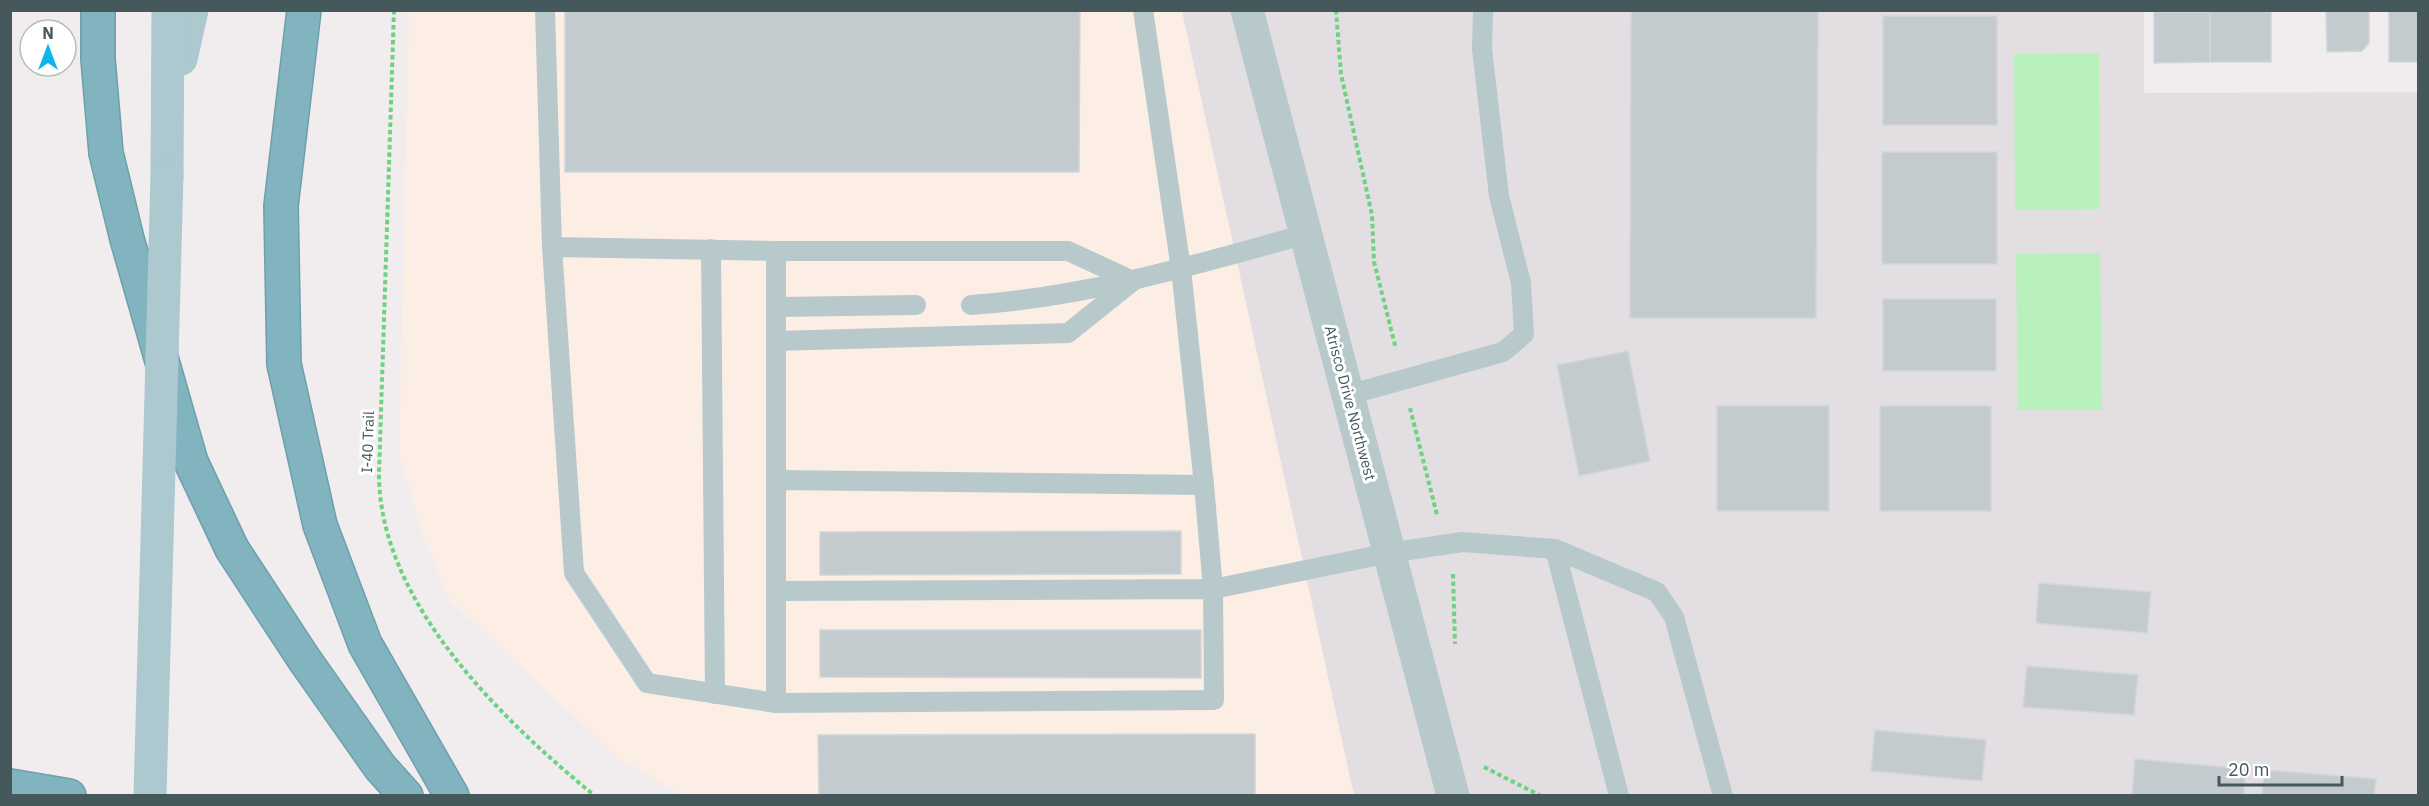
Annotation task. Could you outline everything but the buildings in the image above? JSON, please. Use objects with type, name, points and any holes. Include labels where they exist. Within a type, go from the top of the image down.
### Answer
[{"type":"highway","points":[[98,10],[98,59],[106,153],[127,239],[191,462],[232,549],[359,737],[380,766],[406,795]]},
{"type":"highway","points":[[304,10],[281,206],[284,364],[320,525],[365,644],[452,795]]},
{"type":"highway","points":[[10,786],[69,795]]},
{"type":"main road","points":[[150,795],[167,176],[168,10]]},
{"type":"main road","points":[[168,113],[192,10]]},
{"type":"street","name":"Atrisco Drive Northwest","points":[[1247,10],[1453,795]]},
{"type":"lane","points":[[545,10],[552,247],[574,573],[646,683],[776,703],[1214,700],[1213,589],[1204,485],[1181,268],[1143,10]]},
{"type":"lane","points":[[1348,394],[1503,352],[1524,334],[1521,283],[1499,196],[1482,49],[1484,10]]},
{"type":"lane","points":[[971,305],[1019,302],[1133,281],[1306,234]]},
{"type":"lane","points":[[552,247],[776,251],[1068,252],[1133,281]]},
{"type":"lane","points":[[711,249],[715,694]]},
{"type":"lane","points":[[776,251],[776,703]]},
{"type":"lane","points":[[776,341],[1068,333],[1133,281]]},
{"type":"lane","points":[[776,307],[916,305]]},
{"type":"lane","points":[[776,480],[1204,485]]},
{"type":"lane","points":[[776,591],[1213,589],[1389,553],[1462,542],[1555,549],[1657,592],[1674,617],[1723,795]]},
{"type":"lane","points":[[1555,549],[1619,795]]},
{"type":"path","name":"I-40 Trail","points":[[394,10],[379,474],[379,497],[386,534],[397,564],[415,598],[449,649],[488,697],[529,739],[595,795]]},
{"type":"path","points":[[1336,10],[1341,74],[1371,215],[1374,262],[1453,574],[1455,652]]},
{"type":"path","points":[[1478,762],[1541,795]]},
{"type":"shaded area","points":[[409,11],[1182,11],[1354,795],[682,795],[619,758],[448,599],[422,531],[399,457]]},
{"type":"shaded area","points":[[1182,11],[2144,11],[2144,93],[2418,92],[2418,795],[1354,795]]},
{"type":"green space","points":[[2099,53],[2100,209],[2015,210],[2014,54]]},
{"type":"green space","points":[[2100,253],[2102,410],[2018,410],[2016,254]]}]
